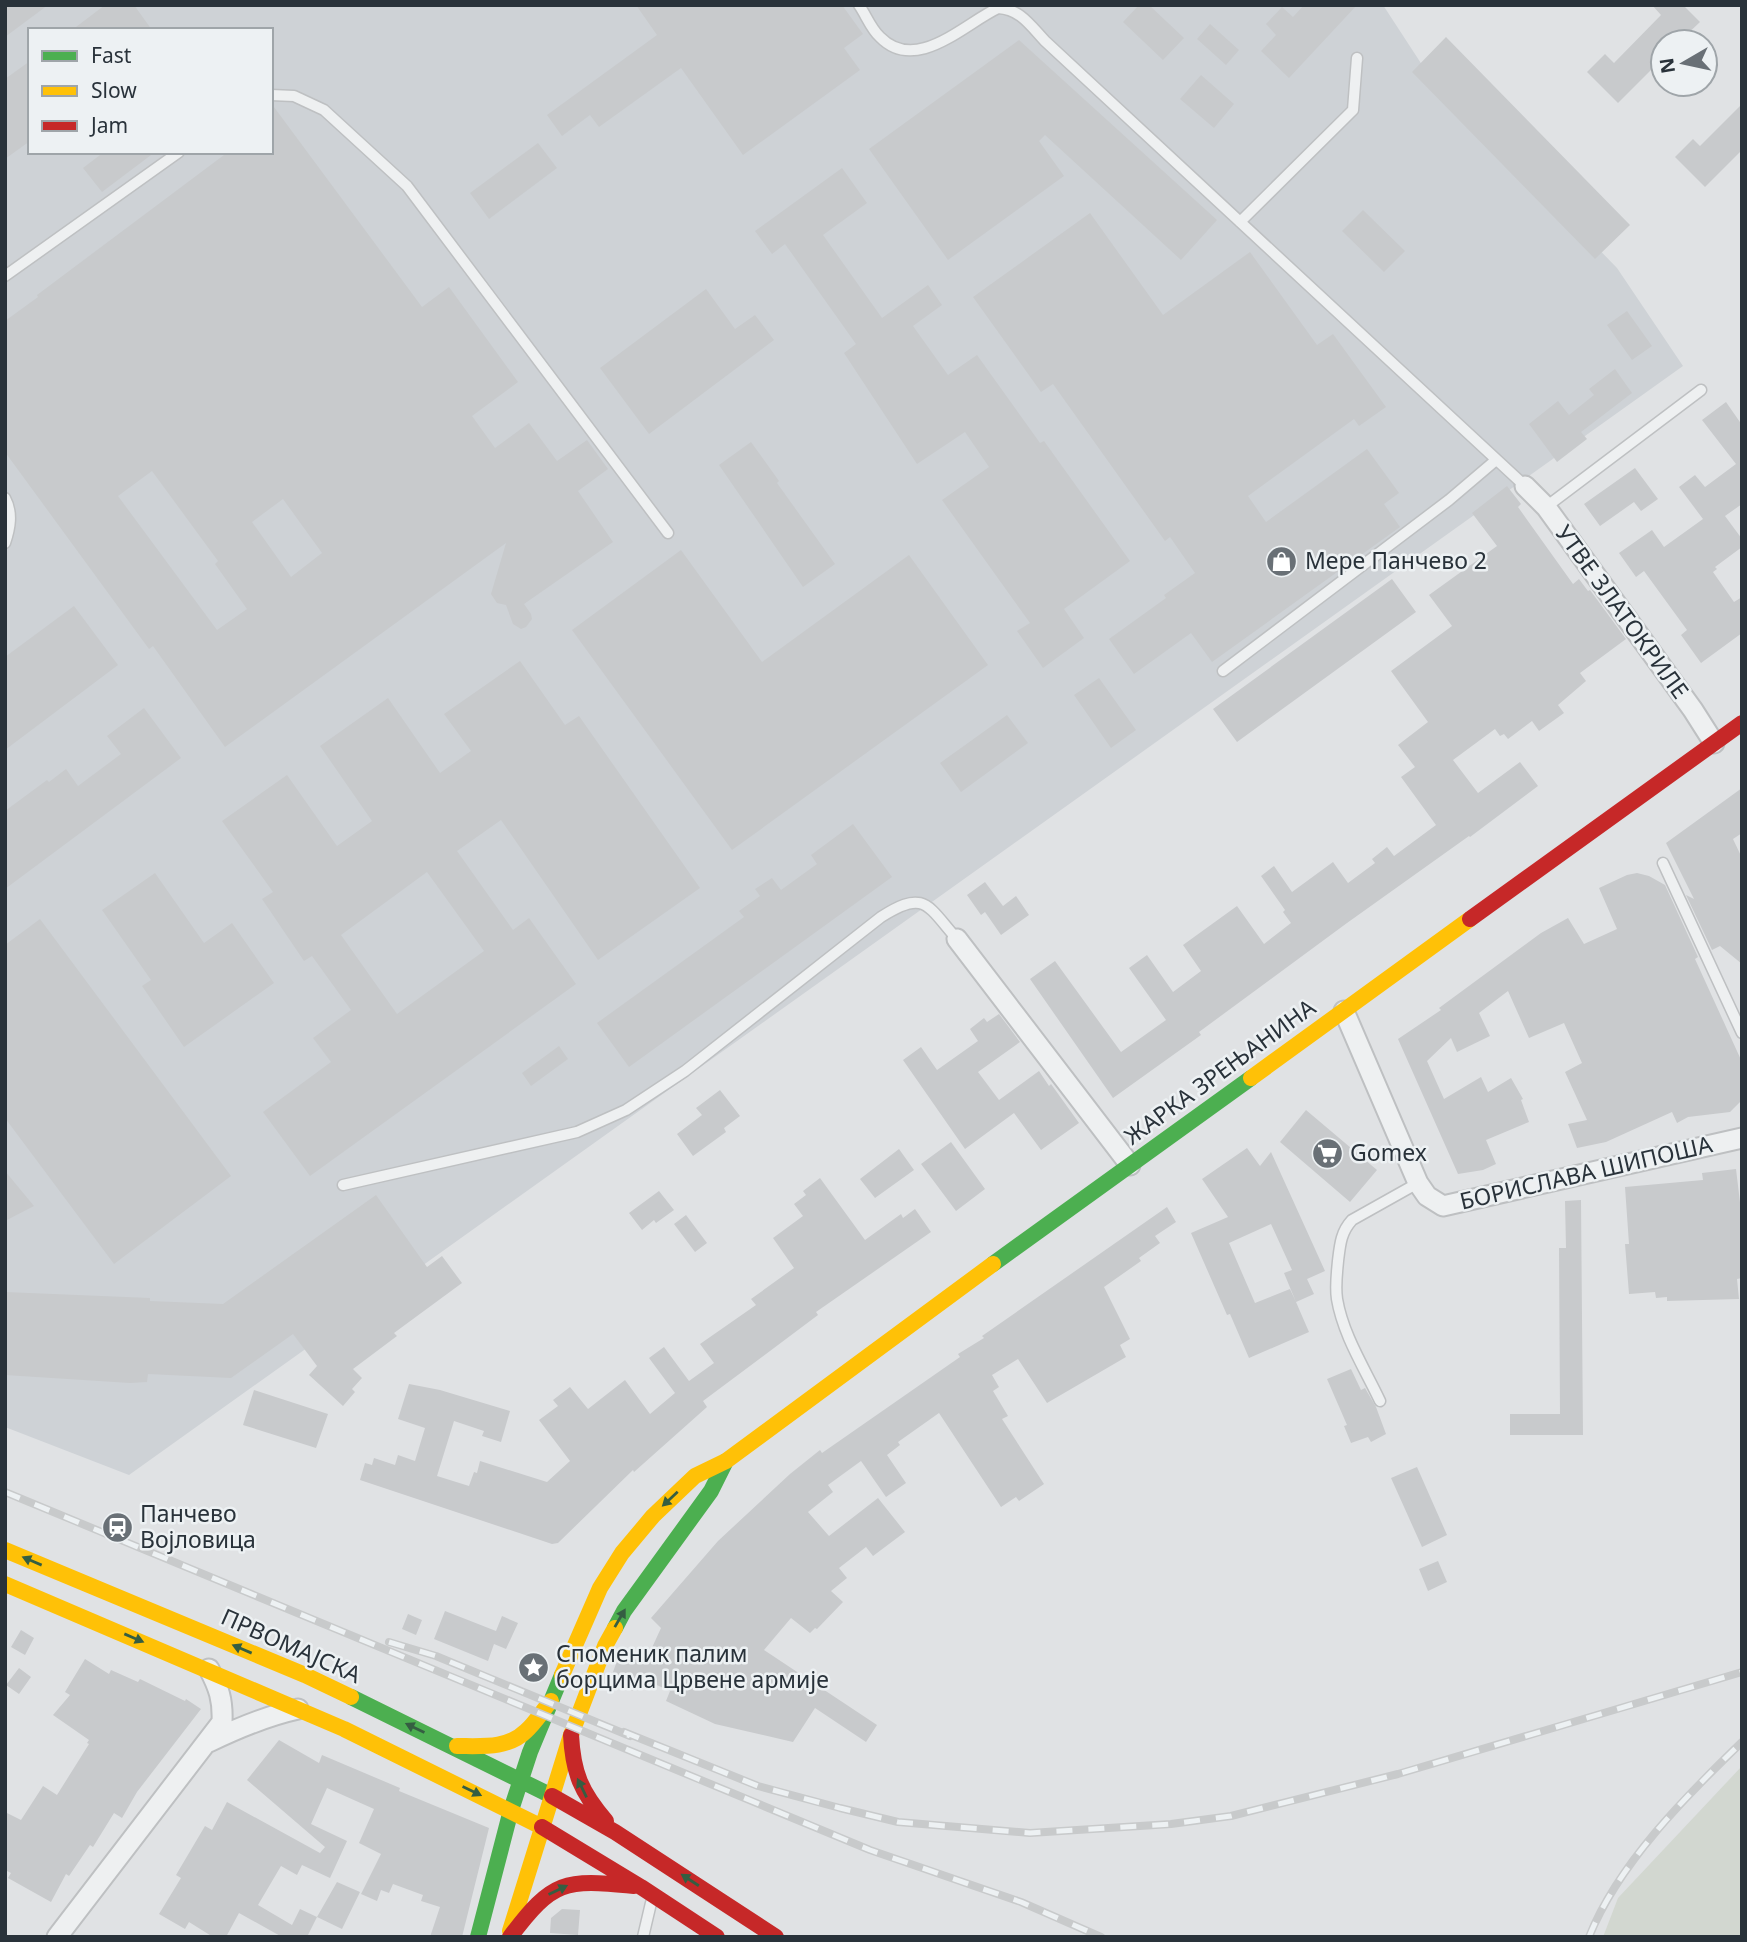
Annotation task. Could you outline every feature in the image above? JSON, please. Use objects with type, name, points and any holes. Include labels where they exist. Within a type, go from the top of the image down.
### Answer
[{"type":"main road","name":"ЖАРКА ЗРЕЊАНИНА","points":[[478,1937],[520,1779],[583,1623],[622,1553],[653,1516],[695,1476],[726,1461],[804,1401],[1742,723]]},
{"type":"main road","name":"ЖАРКА ЗРЕЊАНИНА","points":[[509,1937],[571,1735],[605,1646],[624,1611],[711,1491],[726,1461]]},
{"type":"main road","name":"ПРВОМАЈСКА","points":[[5,1550],[305,1675],[520,1779],[615,1832]]},
{"type":"main road","points":[[5,1584],[300,1709],[510,1810],[647,1891],[717,1937]]},
{"type":"main road","points":[[452,1746],[508,1742],[523,1735],[551,1701]]},
{"type":"main road","points":[[571,1735],[573,1768],[580,1786],[615,1832],[776,1937]]},
{"type":"main road","points":[[509,1937],[543,1898],[566,1885],[600,1883],[647,1891]]},
{"type":"street","name":"УТВЕ ЗЛАТОКРИЛЕ","points":[[1525,486],[1546,507],[1714,743]]},
{"type":"street","points":[[957,939],[1130,1165]]},
{"type":"street","name":"БОРИСЛАВА ШИПОША","points":[[1344,1011],[1418,1182],[1427,1196],[1443,1206],[1742,1138]]},
{"type":"street","points":[[57,1937],[222,1722],[220,1689],[209,1669]]},
{"type":"street","points":[[208,1743],[248,1723],[300,1709]]},
{"type":"lane","points":[[859,5],[880,37],[896,48],[914,51],[930,48],[998,7],[1020,14],[1045,41],[1525,486]]},
{"type":"lane","points":[[1240,222],[1353,110],[1357,58]]},
{"type":"lane","points":[[273,95],[294,96],[324,110],[407,186],[668,533]]},
{"type":"lane","points":[[5,276],[176,154]]},
{"type":"lane","points":[[1546,507],[1701,390]]},
{"type":"lane","points":[[1223,671],[1449,500],[1496,460]]},
{"type":"lane","points":[[5,498],[9,505],[11,526],[5,543]]},
{"type":"lane","points":[[1663,863],[1742,1033]]},
{"type":"lane","points":[[343,1185],[578,1132],[626,1110],[685,1071],[881,917],[904,903],[920,902],[927,906],[957,939]]},
{"type":"lane","points":[[1380,1401],[1344,1325],[1337,1300],[1341,1239],[1352,1220],[1418,1182]]},
{"type":"lane","points":[[643,1937],[647,1891]]},
{"type":"shaded area","points":[[5,5],[1383,5],[1428,74],[1617,268],[1683,366],[129,1475],[5,1427]]},
{"type":"shaded area","points":[[1742,1766],[1742,1937],[1603,1937],[1618,1898]]},
{"type":"building","points":[[5,5],[48,5],[5,37]]},
{"type":"building","points":[[105,5],[134,5],[151,28],[75,28]]},
{"type":"building","points":[[636,5],[842,5],[863,34],[844,48],[860,70],[743,155],[681,68],[599,127],[590,115],[562,136],[547,115],[657,35]]},
{"type":"building","points":[[1139,5],[1149,5],[1184,38],[1163,60],[1123,22]]},
{"type":"building","points":[[1304,5],[1357,5],[1289,78],[1261,51],[1276,35],[1266,24],[1282,7],[1293,17]]},
{"type":"building","points":[[1652,5],[1683,5],[1700,22],[1694,28],[1649,28],[1649,72],[1618,103],[1587,72],[1605,54],[1614,63],[1661,15]]},
{"type":"building","points":[[1210,24],[1239,50],[1226,65],[1197,39]]},
{"type":"building","points":[[1446,37],[1630,225],[1595,259],[1412,72]]},
{"type":"building","points":[[1019,40],[1217,220],[1181,260],[1045,135],[1039,141],[1064,176],[948,260],[869,149]]},
{"type":"building","points":[[28,62],[28,142],[5,159],[5,79]]},
{"type":"building","points":[[1201,75],[1234,104],[1214,128],[1180,99]]},
{"type":"building","points":[[1742,104],[1742,150],[1705,187],[1675,157],[1693,139],[1700,146]]},
{"type":"building","points":[[273,106],[422,307],[449,287],[518,382],[472,416],[495,448],[529,423],[557,461],[587,440],[608,469],[578,491],[613,542],[524,604],[532,619],[521,629],[513,624],[506,605],[497,603],[491,594],[506,543],[225,747],[153,646],[149,649],[5,452],[5,321],[38,297],[37,295],[225,154],[273,154]],"holes":[[[152,471],[218,561],[215,564],[247,609],[217,630],[118,496]],[[283,499],[322,553],[291,577],[252,522]]]},
{"type":"building","points":[[538,143],[557,168],[489,219],[470,193]]},
{"type":"building","points":[[101,154],[152,154],[102,192],[83,168]]},
{"type":"building","points":[[842,168],[867,203],[823,235],[882,318],[928,285],[942,305],[913,326],[948,375],[977,355],[1040,443],[1044,441],[1130,561],[1064,609],[1084,638],[1043,668],[1017,631],[1030,623],[942,500],[989,467],[965,432],[917,464],[844,353],[856,344],[785,244],[772,254],[755,231]]},
{"type":"building","points":[[1363,210],[1405,251],[1384,272],[1342,231]]},
{"type":"building","points":[[1090,213],[1163,315],[1250,252],[1317,345],[1333,334],[1386,407],[1359,426],[1354,419],[1248,496],[1266,522],[1367,449],[1399,493],[1384,504],[1400,527],[1212,662],[1191,633],[1134,674],[1109,639],[1166,598],[1164,595],[1195,573],[1170,537],[1165,541],[1053,384],[1041,392],[973,297]]},
{"type":"building","points":[[706,289],[735,329],[755,315],[774,340],[649,434],[600,368]]},
{"type":"building","points":[[1627,311],[1652,346],[1632,360],[1607,325]]},
{"type":"building","points":[[1615,369],[1632,393],[1581,432],[1587,439],[1557,462],[1529,424],[1558,401],[1569,415],[1594,395],[1589,389]]},
{"type":"building","points":[[1726,402],[1742,425],[1742,504],[1725,516],[1742,539],[1742,547],[1715,567],[1717,569],[1713,572],[1734,602],[1742,597],[1742,633],[1701,663],[1681,635],[1687,630],[1644,571],[1636,577],[1619,553],[1652,530],[1664,547],[1703,519],[1679,487],[1695,475],[1705,487],[1736,464],[1702,420]]},
{"type":"building","points":[[751,442],[835,564],[803,587],[719,465]]},
{"type":"building","points":[[1635,468],[1658,499],[1641,511],[1634,502],[1600,526],[1584,504]]},
{"type":"building","points":[[1507,486],[1521,504],[1518,507],[1573,584],[1579,579],[1588,591],[1590,590],[1626,639],[1580,673],[1586,681],[1558,705],[1564,713],[1539,731],[1532,721],[1508,739],[1504,734],[1500,736],[1495,729],[1453,760],[1478,793],[1520,762],[1538,786],[1347,923],[1199,1032],[1201,1035],[1113,1098],[1030,979],[1055,961],[1121,1052],[1166,1020],[1129,968],[1147,955],[1173,992],[1201,971],[1183,945],[1237,906],[1264,944],[1291,923],[1261,876],[1274,866],[1292,892],[1333,862],[1348,883],[1375,863],[1372,859],[1387,847],[1394,856],[1436,825],[1401,777],[1415,767],[1398,745],[1428,722],[1391,671],[1452,626],[1429,595],[1497,546],[1472,513]]},
{"type":"building","points":[[681,550],[762,662],[909,555],[988,665],[732,850],[572,630]]},
{"type":"building","points":[[1392,579],[1416,612],[1237,742],[1213,709]]},
{"type":"building","points":[[74,606],[118,665],[5,750],[5,657]]},
{"type":"building","points":[[520,661],[565,725],[579,716],[700,888],[598,960],[501,820],[457,851],[513,930],[529,918],[576,984],[310,1176],[263,1112],[331,1062],[313,1038],[351,1010],[312,956],[304,961],[262,899],[273,892],[222,821],[287,775],[337,846],[372,821],[320,746],[388,698],[440,773],[471,751],[444,714]],"holes":[[[427,872],[484,951],[397,1014],[341,935]]]},
{"type":"building","points":[[1099,678],[1136,730],[1111,748],[1074,695]]},
{"type":"building","points":[[144,708],[181,758],[5,889],[5,811],[66,769],[78,786],[121,754],[107,736]]},
{"type":"building","points":[[1007,715],[1028,743],[961,792],[940,763]]},
{"type":"building","points":[[1742,788],[1742,833],[1733,839],[1742,858],[1742,964],[1720,946],[1712,950],[1686,895],[1694,899],[1666,843]]},
{"type":"building","points":[[853,824],[892,877],[629,1067],[597,1023],[744,917],[739,911],[760,896],[755,889],[772,878],[781,890],[817,864],[811,855]]},
{"type":"building","points":[[155,873],[204,943],[232,923],[274,983],[184,1047],[142,986],[151,980],[102,910]]},
{"type":"building","points":[[1637,873],[1665,885],[1742,1062],[1742,1100],[1730,1112],[1688,1117],[1677,1123],[1672,1112],[1606,1142],[1577,1148],[1568,1124],[1587,1120],[1565,1072],[1582,1063],[1564,1023],[1529,1038],[1508,991],[1479,1013],[1490,1036],[1457,1052],[1451,1038],[1427,1061],[1444,1099],[1481,1077],[1488,1092],[1511,1078],[1523,1099],[1521,1100],[1529,1122],[1486,1140],[1496,1164],[1483,1170],[1458,1174],[1398,1039],[1441,1010],[1439,1008],[1541,933],[1568,918],[1584,944],[1617,929],[1599,888]]},
{"type":"building","points":[[985,882],[1003,906],[1016,896],[1029,915],[1001,935],[985,912],[981,915],[967,895]]},
{"type":"building","points":[[40,919],[231,1176],[114,1264],[5,1118],[5,945]]},
{"type":"building","points":[[999,1014],[1020,1042],[978,1072],[999,1100],[1039,1071],[1079,1123],[1041,1150],[1014,1113],[965,1149],[903,1060],[921,1047],[937,1070],[978,1041],[970,1029],[984,1018],[987,1022]]},
{"type":"building","points":[[559,1046],[568,1059],[531,1086],[522,1073]]},
{"type":"building","points":[[720,1090],[740,1116],[724,1128],[726,1132],[693,1156],[677,1134],[702,1115],[696,1108]]},
{"type":"building","points":[[1306,1110],[1377,1170],[1350,1202],[1280,1142]]},
{"type":"building","points":[[951,1142],[985,1189],[956,1211],[921,1164]]},
{"type":"building","points":[[1247,1148],[1260,1166],[1271,1152],[1325,1271],[1307,1279],[1314,1294],[1296,1302],[1309,1332],[1249,1358],[1191,1233],[1228,1217],[1202,1179]],"holes":[[[1271,1224],[1292,1270],[1284,1273],[1296,1302],[1290,1289],[1255,1303],[1229,1243]]]},
{"type":"building","points":[[899,1149],[914,1170],[875,1198],[860,1179]]},
{"type":"building","points":[[1736,1169],[1742,1219],[1742,1278],[1737,1279],[1739,1299],[1667,1301],[1667,1297],[1656,1298],[1655,1292],[1629,1294],[1625,1244],[1629,1244],[1625,1187],[1703,1180],[1702,1173]]},
{"type":"building","points":[[5,1171],[34,1206],[5,1221]]},
{"type":"building","points":[[820,1178],[865,1240],[901,1214],[903,1218],[915,1209],[931,1232],[816,1312],[818,1315],[703,1401],[707,1407],[634,1472],[633,1470],[558,1543],[552,1544],[360,1480],[365,1463],[372,1465],[374,1458],[395,1465],[398,1455],[415,1461],[425,1428],[398,1419],[409,1384],[440,1390],[510,1411],[501,1442],[482,1436],[484,1431],[454,1421],[437,1476],[469,1486],[480,1461],[547,1482],[570,1461],[539,1420],[558,1406],[553,1400],[570,1387],[588,1409],[625,1380],[650,1414],[675,1393],[649,1358],[664,1347],[689,1381],[714,1363],[700,1344],[756,1305],[751,1299],[794,1268],[773,1238],[803,1216],[794,1204],[806,1195],[803,1191]]},
{"type":"building","points":[[659,1191],[674,1210],[656,1223],[654,1220],[642,1230],[629,1213]]},
{"type":"building","points":[[376,1195],[427,1267],[442,1256],[462,1283],[394,1333],[397,1336],[353,1369],[362,1378],[343,1406],[309,1375],[317,1366],[293,1334],[231,1378],[148,1374],[147,1382],[130,1383],[5,1375],[5,1292],[223,1304]]},
{"type":"building","points":[[1581,1200],[1583,1435],[1510,1435],[1510,1414],[1560,1414],[1559,1248],[1566,1248],[1565,1201]]},
{"type":"building","points":[[1167,1207],[1176,1222],[1155,1236],[1160,1243],[1139,1258],[1141,1261],[1104,1287],[1130,1339],[1120,1345],[1126,1357],[1047,1403],[1018,1359],[992,1375],[999,1387],[993,1391],[1008,1416],[1002,1419],[1044,1484],[1019,1501],[1016,1497],[1001,1507],[939,1413],[898,1442],[900,1445],[887,1455],[906,1483],[886,1497],[861,1461],[828,1485],[833,1492],[808,1512],[829,1536],[878,1498],[905,1532],[873,1556],[866,1547],[839,1568],[847,1578],[831,1591],[843,1602],[817,1629],[810,1633],[791,1618],[764,1650],[877,1725],[866,1742],[815,1708],[793,1742],[715,1724],[666,1701],[670,1691],[639,1677],[633,1691],[610,1680],[620,1653],[638,1661],[643,1649],[650,1652],[661,1628],[651,1618],[718,1541],[790,1474],[820,1450],[822,1453],[960,1357],[958,1354],[984,1338],[982,1336]]},
{"type":"building","points":[[686,1215],[707,1243],[695,1252],[674,1224]]},
{"type":"building","points":[[1351,1369],[1361,1390],[1365,1388],[1376,1407],[1386,1434],[1371,1442],[1368,1437],[1351,1443],[1344,1426],[1347,1425],[1327,1379]]},
{"type":"building","points":[[254,1390],[328,1414],[316,1448],[243,1425]]},
{"type":"building","points":[[1417,1467],[1447,1535],[1422,1547],[1391,1478]]},
{"type":"building","points":[[1438,1561],[1447,1582],[1428,1591],[1419,1569]]},
{"type":"building","points":[[445,1611],[496,1631],[502,1616],[518,1623],[506,1649],[494,1644],[488,1661],[434,1639]]},
{"type":"building","points":[[408,1614],[422,1620],[416,1635],[402,1629]]},
{"type":"building","points":[[21,1630],[34,1638],[25,1655],[11,1647]]},
{"type":"building","points":[[85,1659],[109,1674],[111,1670],[138,1682],[140,1679],[185,1701],[186,1699],[201,1709],[137,1792],[122,1818],[114,1813],[93,1847],[90,1845],[69,1876],[66,1874],[51,1902],[8,1878],[11,1873],[5,1870],[5,1812],[21,1820],[43,1786],[57,1795],[89,1744],[89,1740],[53,1715],[70,1695],[65,1692]]},
{"type":"building","points":[[19,1668],[31,1677],[19,1694],[6,1685]]},
{"type":"building","points":[[279,1740],[319,1763],[322,1755],[400,1788],[399,1791],[489,1828],[462,1937],[430,1937],[440,1907],[421,1901],[423,1895],[393,1884],[389,1893],[381,1890],[377,1901],[361,1894],[381,1854],[359,1843],[374,1809],[327,1788],[311,1824],[347,1841],[330,1878],[302,1865],[297,1875],[281,1866],[258,1905],[292,1925],[300,1909],[317,1917],[308,1935],[312,1937],[282,1937],[239,1913],[226,1937],[213,1937],[189,1922],[185,1929],[159,1914],[181,1878],[176,1875],[205,1826],[212,1830],[227,1802],[320,1853],[325,1847],[247,1780]]},
{"type":"building","points":[[337,1882],[360,1892],[342,1929],[317,1917]]},
{"type":"building","points":[[562,1909],[580,1910],[578,1935],[550,1933],[551,1918]]},
{"type":"railway","points":[[5,1492],[870,1850],[1021,1902],[1101,1937]]},
{"type":"railway","points":[[389,1642],[436,1656],[630,1736]]},
{"type":"railway","points":[[624,1732],[758,1786],[840,1808],[898,1822],[1030,1833],[1171,1824],[1231,1816],[1398,1774],[1742,1672]]},
{"type":"railway","points":[[1589,1937],[1617,1883],[1635,1857],[1677,1808],[1742,1742]]},
{"type":"traffic: fast","points":[[993,1264],[1251,1078]]},
{"type":"traffic: fast","points":[[615,1628],[624,1611],[711,1491],[726,1461]]},
{"type":"traffic: fast","points":[[478,1937],[511,1810],[530,1752],[562,1675]]},
{"type":"traffic: fast","points":[[351,1697],[552,1796]]},
{"type":"traffic: slow","points":[[1251,1078],[1470,919]]},
{"type":"traffic: slow","points":[[562,1675],[600,1588],[622,1553],[653,1516],[695,1476],[726,1461],[993,1264]]},
{"type":"traffic: slow","points":[[5,1550],[305,1675],[351,1697]]},
{"type":"traffic: slow","points":[[5,1584],[344,1729],[542,1827]]},
{"type":"traffic: slow","points":[[510,1931],[571,1735],[605,1646],[615,1628]]},
{"type":"traffic: slow","points":[[457,1746],[485,1746],[511,1741],[530,1728],[551,1701]]},
{"type":"traffic: jam","points":[[1470,919],[1742,723]]},
{"type":"traffic: jam","points":[[571,1735],[576,1771],[584,1791],[606,1821]]},
{"type":"traffic: jam","points":[[552,1796],[615,1832],[776,1937]]},
{"type":"traffic: jam","points":[[542,1827],[717,1937]]},
{"type":"traffic: jam","points":[[510,1937],[538,1904],[562,1888],[591,1883],[634,1886]]},
{"type":"place","name":"Мере Панчево 2","points":[[1282,561]]},
{"type":"place","name":"Gomex","points":[[1327,1153]]},
{"type":"place","name":"Панчево Војловица","points":[[117,1527]]},
{"type":"place","name":"Споменик палим борцима Црвене армије","points":[[533,1667]]}]
